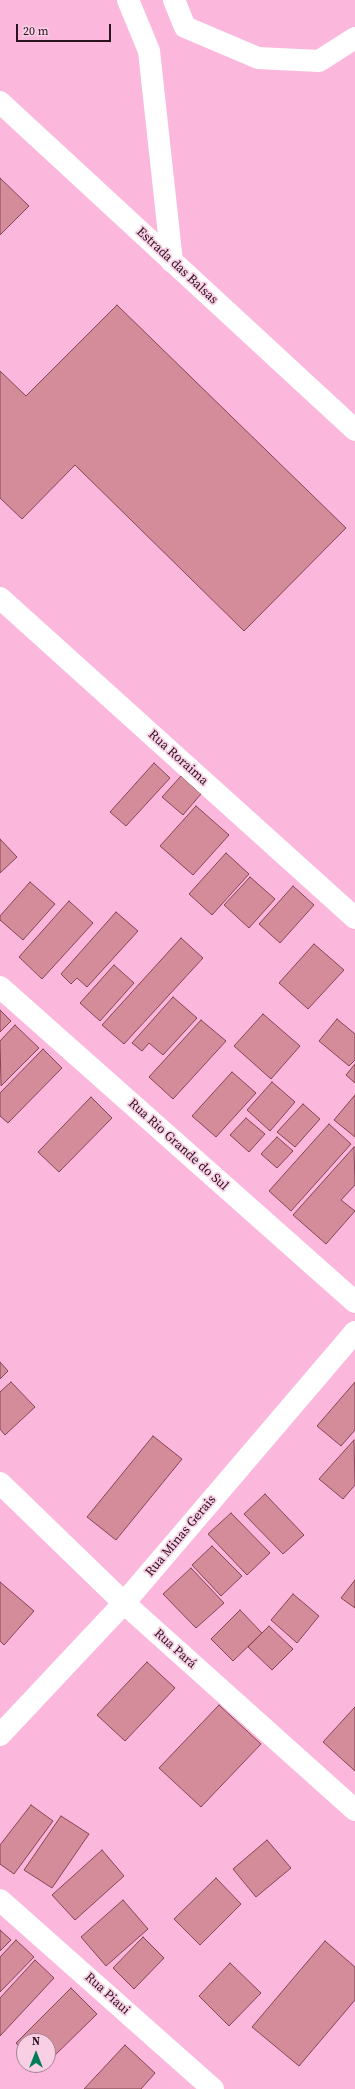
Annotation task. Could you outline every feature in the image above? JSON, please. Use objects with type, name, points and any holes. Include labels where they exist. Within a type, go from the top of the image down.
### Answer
[{"type":"street","points":[[128,0],[149,50],[172,262]]},
{"type":"street","points":[[174,0],[185,27],[258,58],[319,60],[355,38]]},
{"type":"street","name":"Estrada das Balsas","points":[[0,102],[355,430]]},
{"type":"street","name":"Rua Roraima","points":[[0,598],[355,918]]},
{"type":"street","name":"Rua Rio Grande do Sul","points":[[0,987],[355,1302]]},
{"type":"street","name":"Rua Minas Gerais","points":[[0,1735],[124,1603],[355,1332]]},
{"type":"street","name":"Rua Pará","points":[[0,1483],[124,1603],[355,1810]]},
{"type":"street","name":"Rua Piaui","points":[[0,1900],[213,2089]]},
{"type":"building","points":[[0,178],[29,206],[0,235]]},
{"type":"building","points":[[117,305],[346,528],[244,631],[75,465],[22,519],[0,498],[0,371],[26,396]]},
{"type":"building","points":[[154,763],[170,778],[126,826],[110,812]]},
{"type":"building","points":[[181,776],[201,794],[183,815],[162,797]]},
{"type":"building","points":[[196,806],[229,835],[193,875],[160,846]]},
{"type":"building","points":[[0,839],[17,857],[0,873]]},
{"type":"building","points":[[226,853],[249,874],[212,915],[189,894]]},
{"type":"building","points":[[250,877],[275,899],[249,928],[224,905]]},
{"type":"building","points":[[30,882],[55,904],[23,940],[0,920],[0,916]]},
{"type":"building","points":[[293,886],[314,905],[280,943],[259,924]]},
{"type":"building","points":[[69,901],[93,923],[42,979],[19,957]]},
{"type":"building","points":[[116,912],[138,931],[87,987],[77,978],[71,984],[61,974]]},
{"type":"building","points":[[181,938],[203,958],[124,1044],[102,1025]]},
{"type":"building","points":[[314,944],[344,970],[308,1009],[279,983]]},
{"type":"building","points":[[114,965],[134,983],[100,1021],[80,1003]]},
{"type":"building","points":[[173,997],[197,1018],[163,1055],[149,1043],[142,1051],[132,1043]]},
{"type":"building","points":[[0,1010],[11,1021],[0,1032]]},
{"type":"building","points":[[263,1014],[300,1046],[271,1079],[234,1046]]},
{"type":"building","points":[[337,1019],[355,1034],[355,1060],[349,1066],[319,1041]]},
{"type":"building","points":[[201,1020],[226,1041],[173,1099],[149,1077]]},
{"type":"building","points":[[15,1025],[39,1048],[1,1086],[0,1041]]},
{"type":"building","points":[[43,1049],[62,1068],[8,1123],[0,1116],[0,1093]]},
{"type":"building","points":[[355,1064],[355,1083],[346,1075]]},
{"type":"building","points":[[232,1072],[256,1093],[216,1137],[192,1116]]},
{"type":"building","points":[[272,1082],[295,1102],[270,1131],[247,1110]]},
{"type":"building","points":[[355,1095],[355,1137],[334,1120]]},
{"type":"building","points":[[91,1097],[112,1118],[59,1172],[38,1152]]},
{"type":"building","points":[[303,1104],[320,1119],[295,1147],[277,1132]]},
{"type":"building","points":[[246,1118],[265,1134],[249,1152],[230,1135]]},
{"type":"building","points":[[329,1124],[351,1144],[291,1211],[269,1191]]},
{"type":"building","points":[[277,1137],[293,1151],[277,1168],[261,1154]]},
{"type":"building","points":[[354,1147],[355,1185],[341,1200],[355,1211],[326,1244],[293,1215]]},
{"type":"building","points":[[0,1362],[8,1371],[0,1379]]},
{"type":"building","points":[[11,1382],[35,1407],[5,1435],[0,1429],[0,1392]]},
{"type":"building","points":[[355,1382],[355,1430],[341,1446],[317,1426]]},
{"type":"building","points":[[153,1436],[182,1459],[116,1540],[87,1517]]},
{"type":"building","points":[[354,1440],[355,1485],[343,1499],[319,1479]]},
{"type":"building","points":[[265,1494],[304,1535],[283,1554],[244,1514]]},
{"type":"building","points":[[231,1513],[270,1553],[247,1575],[208,1534]]},
{"type":"building","points":[[212,1546],[242,1576],[221,1596],[192,1565]]},
{"type":"building","points":[[191,1568],[224,1603],[196,1628],[163,1594]]},
{"type":"building","points":[[355,1580],[355,1608],[341,1598]]},
{"type":"building","points":[[0,1582],[34,1611],[4,1645],[0,1641]]},
{"type":"building","points":[[293,1594],[319,1616],[297,1643],[271,1620]]},
{"type":"building","points":[[240,1610],[262,1633],[233,1661],[211,1639]]},
{"type":"building","points":[[269,1626],[293,1649],[272,1670],[248,1647]]},
{"type":"building","points":[[147,1662],[175,1688],[125,1741],[97,1715]]},
{"type":"building","points":[[219,1705],[261,1744],[201,1807],[159,1768]]},
{"type":"building","points":[[355,1707],[355,1771],[323,1742]]},
{"type":"building","points":[[31,1805],[53,1821],[14,1874],[0,1864],[0,1845]]},
{"type":"building","points":[[61,1816],[89,1834],[52,1888],[24,1870]]},
{"type":"building","points":[[267,1840],[291,1868],[256,1897],[233,1869]]},
{"type":"building","points":[[102,1850],[124,1876],[75,1920],[52,1895]]},
{"type":"building","points":[[216,1878],[241,1904],[200,1945],[174,1919]]},
{"type":"building","points":[[123,1900],[148,1929],[106,1966],[81,1937]]},
{"type":"building","points":[[0,1930],[11,1940],[0,1951]]},
{"type":"building","points":[[143,1937],[164,1958],[134,1989],[113,1968]]},
{"type":"building","points":[[16,1940],[34,1957],[0,1992],[0,1957]]},
{"type":"building","points":[[325,1941],[355,1967],[355,2000],[299,2066],[252,2027]]},
{"type":"building","points":[[35,1960],[54,1978],[0,2036],[0,1998]]},
{"type":"building","points":[[230,1963],[261,1993],[229,2026],[199,1996]]},
{"type":"building","points":[[71,1988],[97,2014],[56,2054],[56,2033],[26,2033]]},
{"type":"building","points":[[125,2045],[155,2073],[141,2089],[84,2089]]}]
